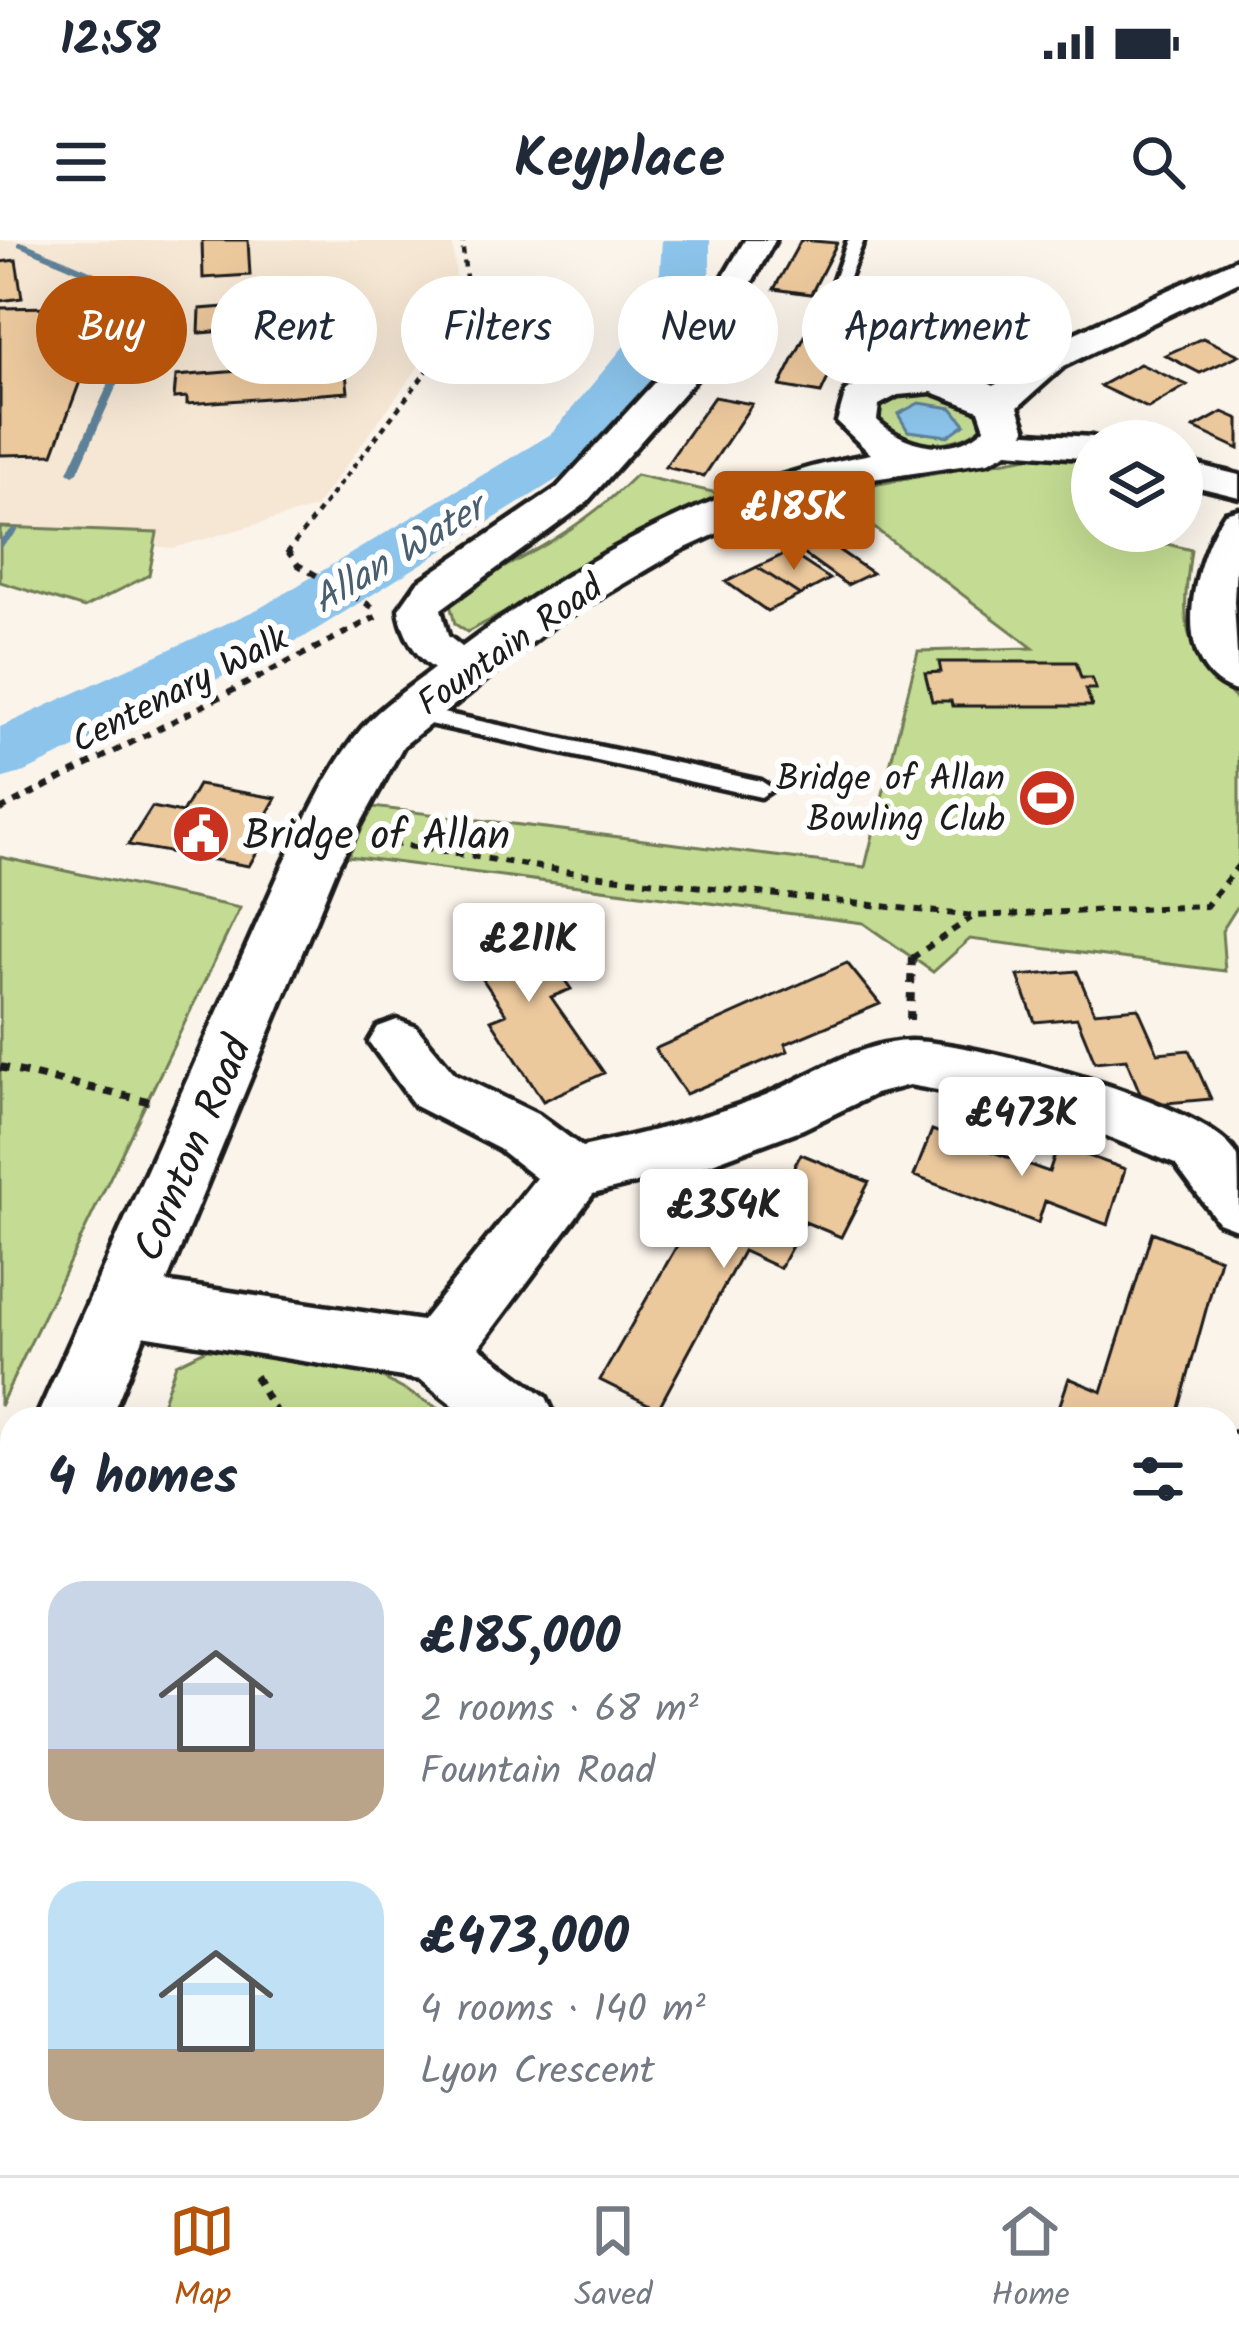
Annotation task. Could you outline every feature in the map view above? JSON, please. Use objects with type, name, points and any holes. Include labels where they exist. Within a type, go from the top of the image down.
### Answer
[{"type":"main road","points":[[1072,348],[1239,268]]},
{"type":"main road","points":[[908,384],[872,390],[855,410],[857,422],[881,444],[924,457]]},
{"type":"main road","points":[[950,384],[969,388],[1000,421],[1030,384]]},
{"type":"main road","name":"Fountain Road","points":[[316,854],[375,744],[464,667],[549,607],[635,558],[790,487],[857,467],[966,455],[1000,421]]},
{"type":"main road","points":[[790,487],[824,460],[857,422]]},
{"type":"main road","name":"Cornton Road","points":[[78,1407],[316,854]]},
{"type":"street","points":[[464,667],[436,653],[422,630],[420,609],[433,591],[572,496],[691,364],[760,240]]},
{"type":"street","points":[[1000,421],[1071,442]]},
{"type":"street","points":[[1203,477],[1239,486]]},
{"type":"street","points":[[1239,521],[1225,547],[1214,600],[1214,634],[1239,678]]},
{"type":"street","points":[[397,1042],[435,1090],[519,1132],[574,1174]]},
{"type":"street","points":[[436,1353],[574,1174],[686,1148],[783,1113],[860,1075],[908,1063],[1045,1086],[1196,1147],[1239,1204]]},
{"type":"street","points":[[124,1304],[436,1353],[507,1407]]},
{"type":"lane","points":[[841,276],[856,240]]},
{"type":"lane","points":[[410,713],[760,789]]},
{"type":"path","points":[[368,603],[298,566],[286,551],[470,315],[462,240]]},
{"type":"path","name":"Centenary Walk","points":[[0,810],[383,614]]},
{"type":"path","points":[[316,854],[583,874],[974,916],[1206,906],[1239,865]]},
{"type":"path","points":[[908,1063],[912,954],[974,916]]},
{"type":"path","points":[[0,1067],[206,1114]]},
{"type":"shaded area","points":[[0,240],[452,240],[456,276],[401,276],[401,384],[406,384],[315,508],[173,548],[0,533]]},
{"type":"green space","points":[[924,387],[979,407],[982,426],[956,440],[924,443],[882,425],[874,413],[882,397]]},
{"type":"green space","points":[[1039,455],[1071,458],[1071,552],[1191,552],[1186,600],[1189,635],[1205,665],[1239,702],[1239,904],[1222,931],[1225,971],[970,939],[933,972],[863,923],[348,856],[373,807],[865,867],[918,651],[1033,648],[828,493]]},
{"type":"green space","points":[[636,475],[731,496],[467,632],[455,624],[449,600],[460,589],[553,540],[596,511]]},
{"type":"green space","points":[[0,527],[157,533],[149,575],[84,608],[0,582]]},
{"type":"green space","points":[[0,857],[240,908],[0,1406]]},
{"type":"green space","points":[[213,1346],[379,1376],[436,1407],[161,1407],[176,1364]]},
{"type":"water","points":[[919,403],[952,408],[965,424],[948,436],[908,431],[898,414]]},
{"type":"building","points":[[202,240],[248,240],[250,275],[203,278]]},
{"type":"building","points":[[801,240],[837,243],[820,276],[802,276],[802,293],[778,290]]},
{"type":"building","points":[[16,260],[22,298],[0,301],[0,262]]},
{"type":"building","points":[[36,307],[36,384],[79,384],[53,454],[0,455],[0,308]]},
{"type":"building","points":[[211,308],[211,332],[199,333],[200,309]]},
{"type":"building","points":[[1203,338],[1239,355],[1200,373],[1165,355]]},
{"type":"building","points":[[802,342],[802,384],[825,384],[821,393],[780,386]]},
{"type":"building","points":[[1140,364],[1187,385],[1148,408],[1100,386]]},
{"type":"building","points":[[211,373],[211,384],[347,384],[348,392],[187,404],[187,397],[174,398],[175,384],[187,384],[187,375]]},
{"type":"building","points":[[714,397],[752,404],[704,476],[665,467]]},
{"type":"building","points":[[1223,412],[1239,419],[1239,449],[1203,432],[1203,423]]},
{"type":"building","points":[[840,530],[859,543],[840,551],[872,573],[847,585],[797,549]]},
{"type":"building","points":[[789,552],[830,579],[800,595],[757,567]]},
{"type":"building","points":[[757,567],[800,595],[767,611],[726,582]]},
{"type":"building","name":"Bridge of Allan Bowling Club","points":[[939,662],[1076,662],[1081,678],[1092,678],[1096,689],[1086,689],[1092,706],[952,706],[951,701],[932,701],[925,673],[941,672]]},
{"type":"building","name":"Bridge of Allan","points":[[198,785],[276,798],[263,821],[273,823],[249,866],[128,845],[152,807],[182,813]]},
{"type":"building","points":[[516,911],[571,989],[551,997],[604,1073],[543,1101],[491,1020],[506,1014],[454,936]]},
{"type":"building","points":[[847,963],[880,1004],[785,1044],[788,1051],[686,1094],[655,1049]]},
{"type":"building","points":[[1077,971],[1094,1012],[1138,1008],[1158,1053],[1189,1050],[1211,1099],[1145,1105],[1126,1059],[1095,1062],[1077,1018],[1035,1022],[1018,976]]},
{"type":"building","points":[[932,1130],[1049,1172],[1058,1145],[1125,1169],[1108,1225],[1045,1201],[1038,1223],[914,1176]]},
{"type":"building","points":[[801,1154],[869,1182],[841,1237],[805,1222],[780,1268],[743,1251],[659,1407],[600,1380],[690,1223],[717,1235],[745,1184],[777,1198]]},
{"type":"building","points":[[1152,1232],[1220,1259],[1179,1407],[1059,1407],[1069,1378],[1102,1392]]},
{"type":"waterway","name":"Allan Water","points":[[0,755],[283,622],[571,446],[653,344],[685,272],[686,240]]},
{"type":"waterway","points":[[21,244],[134,292],[148,307],[73,472]]},
{"type":"waterway","points":[[0,545],[14,530]]},
{"type":"place","name":"Bridge of Allan Bowling Club","points":[[1047,798]]},
{"type":"place","name":"Bridge of Allan","points":[[201,834]]}]
